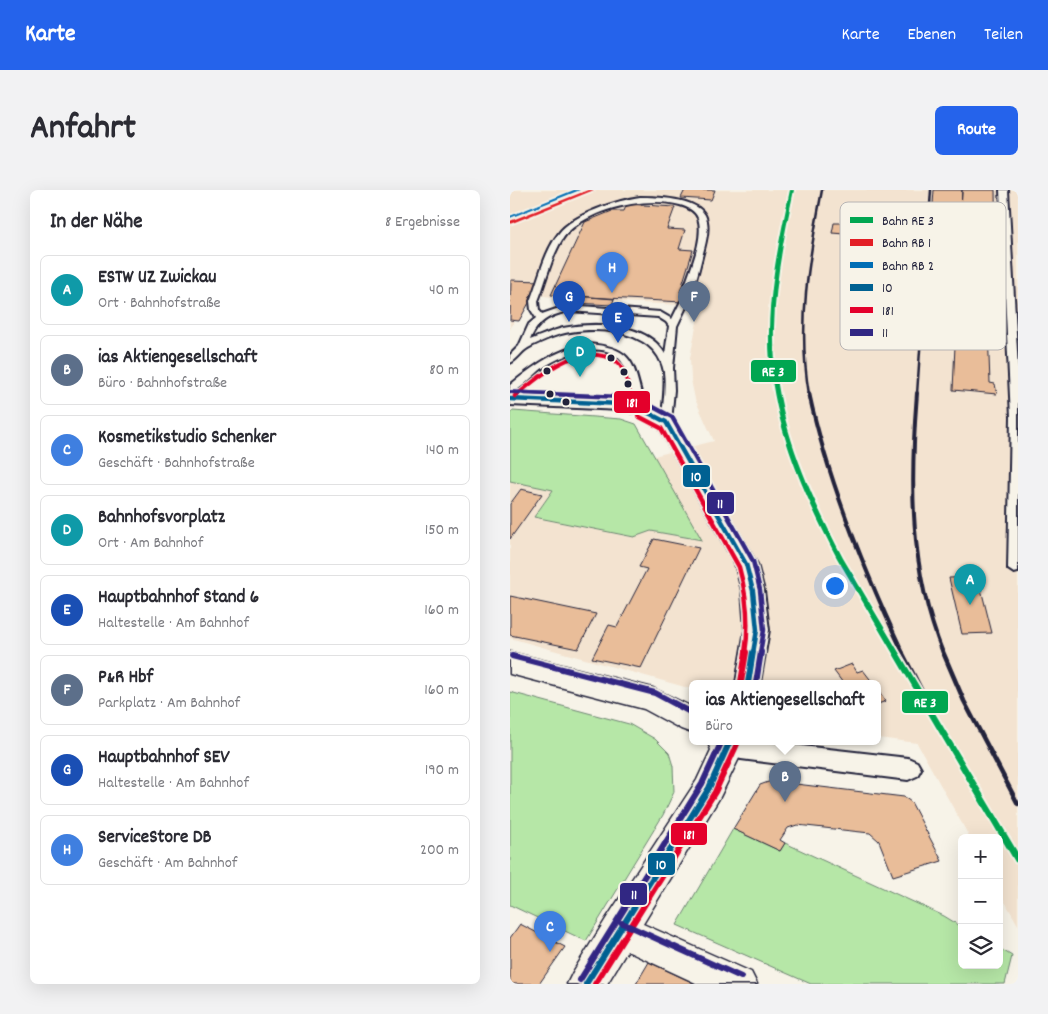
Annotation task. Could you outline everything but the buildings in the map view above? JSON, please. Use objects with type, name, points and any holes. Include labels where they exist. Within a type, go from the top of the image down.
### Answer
[{"type":"street","points":[[510,399],[602,403],[641,409],[666,422],[746,564],[753,591],[757,630],[749,680]]},
{"type":"street","points":[[510,663],[653,700],[689,719]]},
{"type":"street","points":[[586,984],[709,788],[726,745]]},
{"type":"street","points":[[747,745],[908,769]]},
{"type":"street","points":[[619,930],[738,984]]},
{"type":"lane","points":[[541,318],[535,310],[534,301],[562,234],[576,222],[634,200],[679,203],[693,208],[700,213],[704,226],[687,292]]},
{"type":"lane","points":[[1006,225],[1017,417],[1014,569]]},
{"type":"lane","points":[[666,422],[669,390],[668,368],[673,326],[684,302]]},
{"type":"lane","points":[[523,348],[532,326],[541,318],[568,308],[660,315],[669,320],[673,326]]},
{"type":"lane","points":[[510,360],[523,348],[544,336],[562,331],[598,328],[636,334],[652,342],[660,351],[668,368]]},
{"type":"lane","points":[[510,390],[559,353],[571,349],[603,348],[618,354],[627,362],[641,409]]},
{"type":"shaded area","points":[[510,190],[1018,190],[1018,925],[1003,898],[1003,834],[968,834],[917,743],[881,738],[881,680],[689,680],[689,688],[510,638],[510,481],[553,490],[534,517],[634,537],[651,531],[702,540],[654,456],[714,441],[695,399],[691,380],[690,358],[700,306],[566,299],[531,294],[510,329]]},
{"type":"green space","points":[[513,411],[621,419],[636,424],[702,540],[651,531],[634,537],[534,517],[553,490],[510,481],[510,413]]},
{"type":"green space","points":[[510,692],[629,724],[655,739],[669,753],[673,766],[674,792],[663,815],[586,941],[510,905]]},
{"type":"green space","points":[[733,829],[780,851],[785,843],[944,916],[958,925],[958,969],[1003,969],[1003,950],[1012,956],[1005,984],[811,984],[677,925]]},
{"type":"railway","points":[[809,394],[804,343],[804,317],[809,266],[822,190]]},
{"type":"railway","points":[[930,202],[931,190]]},
{"type":"railway","points":[[917,394],[920,350]]},
{"type":"railway","points":[[809,393],[837,492],[875,591],[903,653]]},
{"type":"railway","points":[[917,393],[913,492],[918,557],[932,621],[943,653]]},
{"type":"railway","points":[[902,652],[945,736]]},
{"type":"railway","points":[[943,652],[964,701],[1018,804]]},
{"type":"transit line","points":[[510,217],[578,190]]},
{"type":"transit line","points":[[510,223],[592,190]]},
{"type":"transit line","points":[[792,190],[778,260],[771,330],[774,377],[781,415],[792,452],[822,524],[840,558],[1018,860]]},
{"type":"transit line","name":"181","points":[[515,396],[543,373],[563,361],[574,357],[598,355],[615,360],[619,364],[627,380],[634,411]]},
{"type":"transit line","name":"11","points":[[510,392],[622,397],[644,402],[672,417],[753,561],[760,590],[764,630],[756,680]]},
{"type":"transit line","name":"10","points":[[510,399],[621,404],[641,409],[666,422],[746,564],[753,591],[757,630],[749,680]]},
{"type":"transit line","name":"181","points":[[638,416],[661,428],[739,567],[746,592],[749,630],[741,680]]},
{"type":"transit line","name":"11","points":[[512,656],[655,693],[689,711]]},
{"type":"transit line","name":"11","points":[[580,980],[702,784],[720,745]]},
{"type":"transit line","name":"10","points":[[586,984],[709,788],[728,745]]},
{"type":"transit line","name":"181","points":[[595,984],[715,792],[737,745]]},
{"type":"transit line","name":"11","points":[[622,923],[741,977]]},
{"type":"place","name":"ServiceStore DB","points":[[612,293]]},
{"type":"place","name":"Hauptbahnhof SEV","points":[[569,322]]},
{"type":"place","name":"P&R Hbf","points":[[694,322]]},
{"type":"place","name":"Hauptbahnhof Stand 6","points":[[618,343]]},
{"type":"place","name":"Bahnhofsvorplatz","points":[[580,377]]},
{"type":"place","name":"ESTW UZ Zwickau","points":[[970,605]]},
{"type":"place","name":"ias Aktiengesellschaft","points":[[785,802]]},
{"type":"place","name":"Kosmetikstudio Schenker","points":[[550,952]]}]
